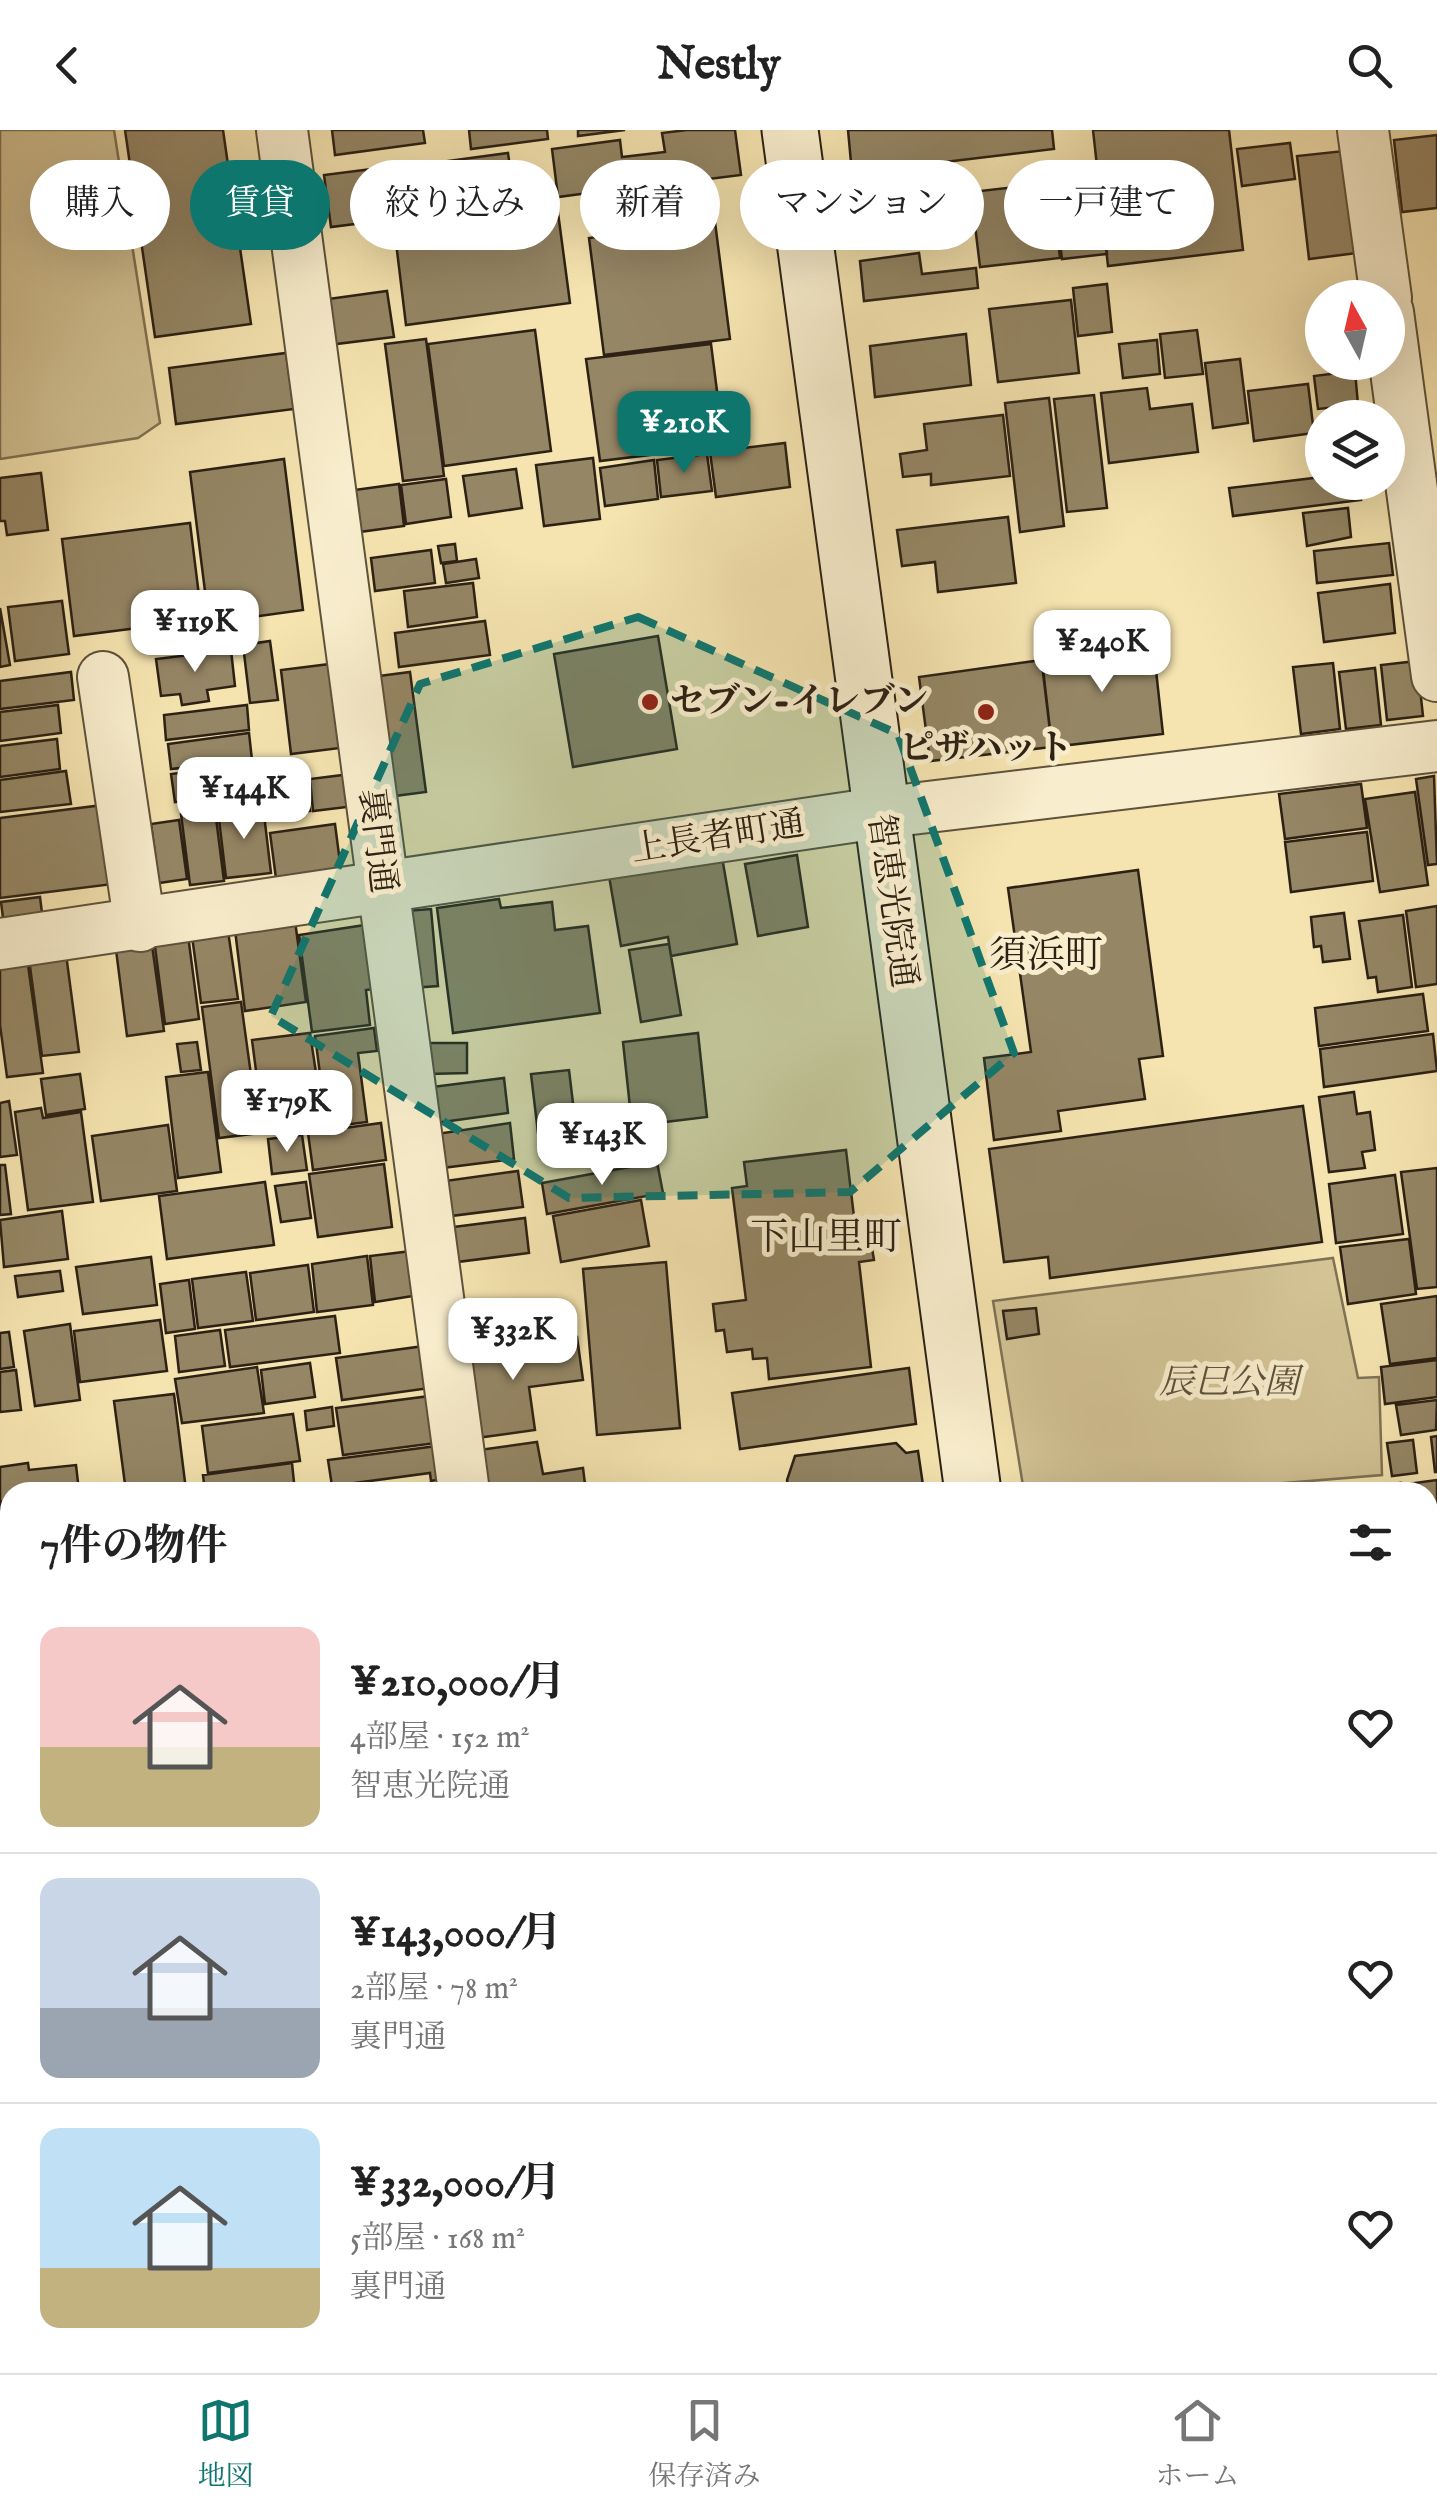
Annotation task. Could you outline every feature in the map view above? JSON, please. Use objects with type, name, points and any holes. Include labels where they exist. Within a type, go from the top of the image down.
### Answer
[{"type":"street","name":"裏門通","points":[[282,130],[324,420],[382,890],[463,1482]]},
{"type":"street","name":"智恵光院通","points":[[790,130],[878,812],[972,1482]]},
{"type":"street","points":[[1364,130],[1384,280]]},
{"type":"street","points":[[1397,380],[1437,676]]},
{"type":"street","points":[[104,677],[140,926]]},
{"type":"street","name":"上長者町通","points":[[0,944],[382,890],[878,812],[1437,746]]},
{"type":"highlighted area","points":[[638,617],[898,734],[1014,1053],[850,1192],[569,1198],[271,1016],[420,684]]},
{"type":"green space","points":[[0,130],[114,130],[119,160],[30,160],[30,250],[133,250],[160,423],[138,438],[0,459]]},
{"type":"green space","name":"辰巳公園","points":[[1333,1258],[1358,1378],[1379,1377],[1382,1475],[1297,1482],[1022,1482],[993,1301]]},
{"type":"building","points":[[125,130],[223,130],[227,160],[190,160],[190,250],[240,250],[251,324],[155,337],[142,250],[170,250],[170,160],[129,160]]},
{"type":"building","points":[[332,130],[423,130],[425,143],[335,155]]},
{"type":"building","points":[[469,130],[547,130],[548,139],[471,149]]},
{"type":"building","points":[[578,130],[625,130],[578,136]]},
{"type":"building","points":[[735,130],[740,175],[720,178],[720,160],[580,160],[580,194],[560,197],[560,160],[553,160],[552,149],[620,140],[622,157],[665,152],[662,133]]},
{"type":"building","points":[[848,130],[1052,130],[1054,149],[961,160],[851,160]]},
{"type":"building","points":[[1093,130],[1229,130],[1243,250],[1108,266],[1106,250],[1214,250],[1214,160],[1096,160]]},
{"type":"building","points":[[1437,135],[1437,208],[1402,212],[1394,140]]},
{"type":"building","points":[[1290,143],[1295,179],[1242,186],[1237,149]]},
{"type":"building","points":[[1353,150],[1365,252],[1309,259],[1297,156]]},
{"type":"building","points":[[508,153],[509,160],[456,160]]},
{"type":"building","points":[[350,172],[350,225],[331,227],[330,174]]},
{"type":"building","points":[[1004,188],[1004,250],[1059,250],[1060,258],[980,267],[978,250],[984,250],[984,191]]},
{"type":"building","points":[[560,228],[570,303],[406,325],[397,250],[560,250]]},
{"type":"building","points":[[591,250],[719,250],[730,339],[604,355]]},
{"type":"building","points":[[1061,250],[1106,250],[1107,254],[1062,259]]},
{"type":"building","points":[[919,253],[922,274],[976,268],[978,288],[864,301],[860,261]]},
{"type":"building","points":[[1107,284],[1112,332],[1078,336],[1073,288]]},
{"type":"building","points":[[387,291],[394,337],[328,345],[321,300]]},
{"type":"building","points":[[1071,300],[1079,373],[998,382],[989,309]]},
{"type":"building","points":[[535,330],[551,451],[444,466],[428,344]]},
{"type":"building","points":[[1197,330],[1203,374],[1165,378],[1160,334]]},
{"type":"building","points":[[966,334],[971,385],[875,397],[870,346]]},
{"type":"building","points":[[426,339],[444,476],[403,481],[385,344]]},
{"type":"building","points":[[1157,340],[1160,374],[1123,378],[1119,344]]},
{"type":"building","points":[[711,344],[724,446],[600,461],[586,359]]},
{"type":"building","points":[[286,353],[294,409],[176,424],[169,368]]},
{"type":"building","points":[[1240,359],[1248,423],[1213,428],[1205,363]]},
{"type":"building","points":[[1314,380],[1356,380],[1358,400],[1317,400]]},
{"type":"building","points":[[1308,384],[1305,434],[1254,441],[1248,391]]},
{"type":"building","points":[[1147,388],[1150,409],[1192,404],[1198,452],[1109,463],[1101,393]]},
{"type":"building","points":[[1094,395],[1107,508],[1067,512],[1054,399]]},
{"type":"building","points":[[1049,398],[1064,526],[1020,532],[1005,403]]},
{"type":"building","points":[[1003,415],[1010,476],[931,485],[931,474],[903,477],[900,454],[927,450],[924,424]]},
{"type":"building","points":[[785,443],[790,487],[716,497],[710,452]]},
{"type":"building","points":[[707,454],[712,491],[661,497],[657,460]]},
{"type":"building","points":[[593,458],[600,519],[544,526],[536,465]]},
{"type":"building","points":[[284,459],[303,610],[209,623],[190,472]]},
{"type":"building","points":[[654,460],[658,499],[605,506],[600,468]]},
{"type":"building","points":[[516,469],[522,508],[469,516],[463,476]]},
{"type":"building","points":[[41,473],[48,530],[7,535],[5,521],[0,521],[0,478]]},
{"type":"building","points":[[446,479],[451,517],[406,524],[401,485]]},
{"type":"building","points":[[1305,479],[1305,500],[1361,500],[1233,516],[1229,488]]},
{"type":"building","points":[[399,484],[404,526],[352,533],[347,491]]},
{"type":"building","points":[[1348,508],[1351,537],[1307,546],[1303,513]]},
{"type":"building","points":[[1008,517],[1016,583],[938,592],[935,562],[902,566],[897,530]]},
{"type":"building","points":[[190,523],[202,620],[74,636],[62,539]]},
{"type":"building","points":[[1389,543],[1393,575],[1317,583],[1314,551]]},
{"type":"building","points":[[455,544],[457,561],[441,563],[438,546]]},
{"type":"building","points":[[431,550],[435,583],[375,591],[371,558]]},
{"type":"building","points":[[476,559],[479,578],[446,583],[443,564]]},
{"type":"building","points":[[473,583],[477,617],[408,627],[404,591]]},
{"type":"building","points":[[1390,584],[1395,633],[1324,642],[1318,593]]},
{"type":"building","points":[[62,601],[69,654],[15,661],[8,607]]},
{"type":"building","points":[[0,608],[10,665],[0,667]]},
{"type":"building","points":[[485,621],[490,655],[399,667],[395,633]]},
{"type":"building","points":[[658,636],[677,749],[573,767],[554,654]]},
{"type":"building","points":[[270,641],[278,700],[250,703],[243,645]]},
{"type":"building","points":[[1153,643],[1163,734],[1052,747],[1041,656]]},
{"type":"building","points":[[231,650],[235,686],[207,690],[209,701],[182,705],[180,694],[161,696],[156,659]]},
{"type":"building","name":"ピザハット","points":[[1042,660],[1052,747],[930,761],[919,677]]},
{"type":"building","points":[[1417,661],[1423,716],[1387,720],[1381,665]]},
{"type":"building","points":[[1333,663],[1340,729],[1301,734],[1293,667]]},
{"type":"building","points":[[330,664],[340,748],[291,754],[281,670]]},
{"type":"building","points":[[1375,668],[1381,725],[1346,729],[1339,672]]},
{"type":"building","points":[[71,672],[74,700],[0,709],[0,681]]},
{"type":"building","points":[[410,672],[426,792],[387,797],[371,677]]},
{"type":"building","points":[[58,705],[61,733],[0,741],[0,712]]},
{"type":"building","points":[[247,705],[249,730],[166,740],[164,715]]},
{"type":"building","points":[[249,733],[252,760],[171,769],[168,744]]},
{"type":"building","points":[[57,739],[60,769],[0,777],[0,746]]},
{"type":"building","points":[[251,764],[254,793],[175,802],[171,774]]},
{"type":"building","points":[[66,771],[71,804],[0,812],[0,780]]},
{"type":"building","points":[[305,775],[310,811],[269,817],[265,779]]},
{"type":"building","points":[[343,775],[347,807],[313,811],[310,779]]},
{"type":"building","points":[[1434,776],[1437,864],[1428,865],[1416,779]]},
{"type":"building","points":[[1361,784],[1367,828],[1285,839],[1279,794]]},
{"type":"building","points":[[1415,792],[1428,885],[1380,892],[1365,799]]},
{"type":"building","points":[[103,805],[113,884],[0,898],[0,818]]},
{"type":"building","points":[[263,806],[271,873],[226,878],[218,811]]},
{"type":"building","points":[[215,810],[224,881],[190,885],[181,814]]},
{"type":"building","points":[[179,820],[187,879],[159,883],[151,824]]},
{"type":"building","points":[[335,824],[342,878],[277,886],[270,833]]},
{"type":"building","points":[[1367,832],[1373,881],[1291,892],[1285,842]]},
{"type":"building","points":[[797,855],[808,927],[758,936],[745,864]]},
{"type":"building","points":[[722,857],[737,944],[671,956],[668,937],[621,946],[609,876]]},
{"type":"building","points":[[1138,870],[1163,1056],[1139,1059],[1145,1099],[1058,1111],[1061,1131],[994,1140],[984,1058],[1031,1052],[1008,888]]},
{"type":"building","points":[[40,897],[43,921],[4,926],[1,902]]},
{"type":"building","points":[[499,899],[501,908],[552,902],[555,930],[588,926],[600,1013],[453,1033],[437,908]]},
{"type":"building","points":[[1437,906],[1437,984],[1416,987],[1406,911]]},
{"type":"building","points":[[431,909],[438,986],[399,989],[392,912]]},
{"type":"building","points":[[1344,913],[1350,959],[1323,962],[1321,946],[1314,947],[1311,917]]},
{"type":"building","points":[[1403,915],[1412,987],[1378,992],[1376,977],[1368,978],[1359,921]]},
{"type":"building","points":[[295,921],[306,1002],[245,1011],[235,930]]},
{"type":"building","points":[[365,925],[374,989],[366,990],[370,1025],[312,1032],[299,935]]},
{"type":"building","points":[[228,931],[238,999],[201,1003],[192,936]]},
{"type":"building","points":[[188,935],[199,1019],[165,1024],[154,939]]},
{"type":"building","points":[[151,938],[164,1031],[127,1036],[115,942]]},
{"type":"building","points":[[669,944],[681,1015],[641,1022],[629,950]]},
{"type":"building","points":[[66,954],[79,1052],[42,1056],[29,959]]},
{"type":"building","points":[[27,958],[43,1073],[7,1077],[0,1025],[0,962]]},
{"type":"building","points":[[1423,994],[1428,1031],[1319,1046],[1315,1008]]},
{"type":"building","points":[[241,1002],[259,1133],[219,1138],[202,1007]]},
{"type":"building","points":[[374,1028],[377,1051],[358,1053],[367,1122],[327,1127],[315,1036]]},
{"type":"building","points":[[310,1033],[318,1086],[259,1094],[252,1040]]},
{"type":"building","points":[[698,1033],[707,1117],[632,1126],[623,1042]]},
{"type":"building","points":[[1433,1034],[1437,1071],[1324,1087],[1320,1049]]},
{"type":"building","points":[[197,1042],[201,1070],[181,1072],[177,1044]]},
{"type":"building","points":[[429,1043],[467,1043],[467,1073],[429,1074]]},
{"type":"building","points":[[569,1070],[579,1153],[541,1158],[531,1074]]},
{"type":"building","points":[[208,1072],[221,1172],[178,1178],[166,1077]]},
{"type":"building","points":[[80,1074],[85,1109],[46,1115],[41,1079]]},
{"type":"building","points":[[504,1078],[508,1113],[428,1124],[424,1088]]},
{"type":"building","points":[[1354,1092],[1357,1114],[1370,1112],[1375,1150],[1362,1152],[1365,1168],[1329,1172],[1319,1097]]},
{"type":"building","points":[[9,1101],[17,1155],[0,1157],[0,1103]]},
{"type":"building","points":[[1303,1106],[1322,1242],[1050,1278],[1048,1257],[1004,1262],[989,1149]]},
{"type":"building","points":[[41,1108],[43,1118],[81,1112],[93,1202],[28,1210],[15,1112]]},
{"type":"building","points":[[381,1123],[386,1160],[313,1170],[308,1133]]},
{"type":"building","points":[[510,1123],[514,1159],[434,1169],[430,1135]]},
{"type":"building","points":[[168,1125],[177,1191],[101,1201],[92,1136]]},
{"type":"building","points":[[302,1135],[307,1170],[272,1174],[268,1139]]},
{"type":"building","points":[[846,1150],[858,1250],[872,1248],[874,1260],[859,1262],[871,1367],[769,1379],[767,1358],[753,1359],[752,1349],[727,1352],[724,1330],[716,1331],[713,1304],[746,1300],[732,1188],[747,1186],[744,1162]]},
{"type":"building","points":[[657,1162],[663,1193],[547,1214],[542,1183]]},
{"type":"building","points":[[384,1164],[392,1227],[318,1237],[309,1174]]},
{"type":"building","points":[[0,1165],[5,1165],[11,1214],[0,1215]]},
{"type":"building","points":[[1437,1168],[1437,1287],[1417,1289],[1401,1172]]},
{"type":"building","points":[[518,1171],[523,1207],[443,1217],[438,1182]]},
{"type":"building","points":[[1395,1175],[1403,1234],[1336,1243],[1329,1184]]},
{"type":"building","points":[[265,1182],[274,1245],[167,1259],[159,1196]]},
{"type":"building","points":[[306,1182],[311,1218],[281,1222],[275,1186]]},
{"type":"building","points":[[641,1200],[649,1246],[561,1262],[553,1216]]},
{"type":"building","points":[[62,1211],[68,1259],[4,1267],[0,1220]]},
{"type":"building","points":[[525,1218],[529,1253],[449,1263],[445,1228]]},
{"type":"building","points":[[1409,1239],[1416,1294],[1348,1304],[1340,1247]]},
{"type":"building","points":[[412,1251],[419,1295],[375,1302],[370,1256]]},
{"type":"building","points":[[367,1256],[373,1305],[317,1312],[312,1264]]},
{"type":"building","points":[[151,1257],[157,1305],[83,1314],[76,1267]]},
{"type":"building","points":[[666,1262],[680,1428],[597,1435],[583,1269]]},
{"type":"building","points":[[308,1265],[314,1312],[256,1320],[250,1273]]},
{"type":"building","points":[[60,1271],[63,1291],[18,1297],[15,1276]]},
{"type":"building","points":[[246,1272],[253,1321],[198,1328],[192,1279]]},
{"type":"building","points":[[189,1280],[195,1329],[166,1333],[160,1284]]},
{"type":"building","points":[[1437,1296],[1437,1358],[1390,1364],[1381,1304]]},
{"type":"building","points":[[1036,1308],[1039,1334],[1007,1339],[1003,1311]]},
{"type":"building","points":[[335,1316],[340,1353],[230,1367],[225,1330]]},
{"type":"building","points":[[160,1320],[167,1371],[80,1382],[74,1331]]},
{"type":"building","points":[[70,1324],[80,1400],[35,1406],[24,1331]]},
{"type":"building","points":[[220,1330],[225,1366],[179,1372],[175,1336]]},
{"type":"building","points":[[9,1332],[14,1367],[0,1369],[0,1333]]},
{"type":"building","points":[[577,1337],[583,1380],[529,1387],[535,1430],[469,1439],[458,1353]]},
{"type":"building","points":[[424,1346],[430,1388],[342,1400],[336,1358]]},
{"type":"building","points":[[1437,1360],[1437,1397],[1385,1404],[1381,1367]]},
{"type":"building","points":[[310,1363],[315,1397],[265,1404],[261,1370]]},
{"type":"building","points":[[257,1367],[264,1413],[182,1423],[175,1379]]},
{"type":"building","points":[[909,1368],[916,1424],[740,1449],[732,1393]]},
{"type":"building","points":[[16,1370],[21,1410],[0,1412],[0,1372]]},
{"type":"building","points":[[174,1394],[185,1482],[125,1482],[114,1401]]},
{"type":"building","points":[[430,1396],[436,1443],[343,1455],[336,1408]]},
{"type":"building","points":[[1437,1400],[1436,1430],[1401,1435],[1396,1405]]},
{"type":"building","points":[[332,1407],[334,1426],[307,1430],[305,1411]]},
{"type":"building","points":[[293,1414],[300,1461],[208,1473],[202,1426]]},
{"type":"building","points":[[1437,1436],[1437,1472],[1435,1472],[1431,1437]]},
{"type":"building","points":[[1413,1440],[1417,1473],[1392,1476],[1387,1443]]},
{"type":"building","points":[[537,1442],[543,1474],[583,1468],[585,1482],[477,1482],[472,1451]]},
{"type":"building","points":[[896,1443],[906,1453],[918,1451],[923,1482],[787,1482],[795,1456]]},
{"type":"building","points":[[437,1446],[441,1479],[431,1481],[430,1473],[331,1482],[328,1460]]},
{"type":"building","points":[[28,1463],[29,1470],[76,1465],[78,1482],[0,1482],[0,1467]]},
{"type":"building","points":[[292,1463],[294,1482],[204,1482],[203,1475]]},
{"type":"place","name":"セブン-イレブン","points":[[650,702]]},
{"type":"place","name":"ピザハット","points":[[986,712]]},
{"type":"district","name":"須浜町","points":[[1046,957]]},
{"type":"district","name":"下山里町","points":[[826,1239]]}]
